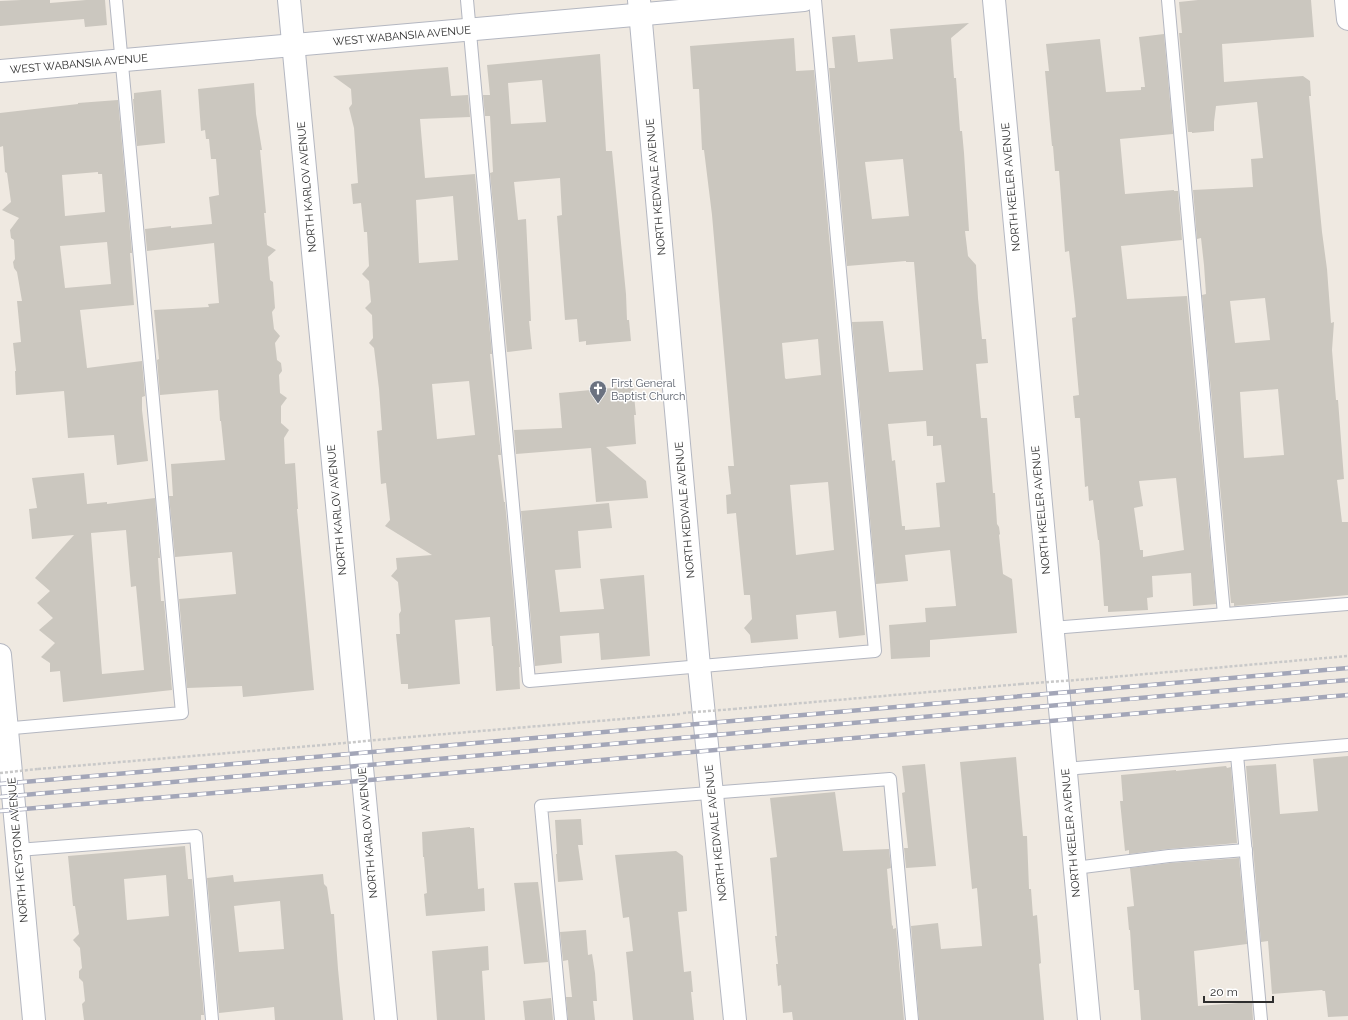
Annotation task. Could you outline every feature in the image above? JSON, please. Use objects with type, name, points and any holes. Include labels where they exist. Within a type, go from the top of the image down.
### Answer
[{"type":"street","name":"NORTH KARLOV AVENUE","points":[[290,0],[386,1020]]},
{"type":"street","name":"WEST WABANSIA AVENUE","points":[[0,71],[470,30],[640,7],[804,0]]},
{"type":"street","name":"NORTH KEELER AVENUE","points":[[994,0],[1089,1020]]},
{"type":"street","points":[[1346,0],[1348,19]]},
{"type":"street","name":"NORTH KEDVALE AVENUE","points":[[640,7],[699,666],[735,1020]]},
{"type":"street","name":"NORTH KEYSTONE AVENUE","points":[[0,656],[3,729],[18,850],[34,1020]]},
{"type":"lane","points":[[3,729],[182,713],[116,0]]},
{"type":"lane","points":[[467,0],[529,681],[875,651],[815,0]]},
{"type":"lane","points":[[1168,0],[1224,614]]},
{"type":"lane","points":[[1052,628],[1348,604]]},
{"type":"lane","points":[[1066,769],[1348,745]]},
{"type":"lane","points":[[1237,755],[1261,1020]]},
{"type":"lane","points":[[561,1020],[541,806],[890,779],[912,1020]]},
{"type":"lane","points":[[18,850],[196,836],[212,1020]]},
{"type":"lane","points":[[1075,868],[1168,856],[1246,850]]},
{"type":"path","points":[[0,772],[1348,656]]},
{"type":"building","points":[[50,0],[50,3],[105,0],[107,25],[85,27],[84,19],[0,26],[0,1]]},
{"type":"building","points":[[1198,0],[1311,0],[1314,37],[1222,44],[1224,82],[1303,76],[1310,81],[1311,96],[1309,96],[1327,269],[1331,323],[1334,322],[1332,350],[1336,400],[1338,400],[1344,479],[1337,480],[1342,522],[1348,522],[1348,595],[1234,606],[1234,603],[1231,603],[1202,295],[1206,294],[1204,265],[1201,238],[1197,239],[1193,190],[1253,187],[1251,159],[1263,158],[1257,102],[1216,106],[1214,131],[1188,132],[1179,33],[1182,33],[1179,2]],"holes":[[[1265,298],[1270,340],[1235,343],[1230,301]],[[1278,389],[1284,455],[1244,458],[1240,392]]]},
{"type":"building","points":[[969,23],[951,38],[954,78],[956,78],[960,131],[962,131],[964,153],[969,231],[965,231],[968,256],[976,265],[982,339],[986,339],[988,363],[976,364],[981,418],[987,418],[993,493],[995,493],[1003,574],[1012,579],[1017,633],[930,640],[930,657],[891,659],[889,625],[926,622],[925,608],[956,606],[950,550],[905,555],[908,581],[876,584],[852,322],[883,321],[889,372],[923,370],[914,262],[906,261],[847,266],[829,68],[835,68],[832,37],[855,35],[858,62],[893,59],[890,29]],"holes":[[[903,159],[909,216],[872,219],[865,162]],[[926,421],[927,436],[933,436],[933,446],[941,445],[945,482],[936,483],[940,527],[905,530],[905,526],[902,526],[895,460],[892,461],[888,424]]]},
{"type":"building","points":[[1164,34],[1173,134],[1120,139],[1125,194],[1174,190],[1178,191],[1182,240],[1121,246],[1127,299],[1187,296],[1216,604],[1193,606],[1191,573],[1152,576],[1153,597],[1147,598],[1148,610],[1108,612],[1108,606],[1104,606],[1099,540],[1093,500],[1089,501],[1088,486],[1085,487],[1080,418],[1075,418],[1073,396],[1079,395],[1072,318],[1076,317],[1069,251],[1065,252],[1059,171],[1055,171],[1052,146],[1045,71],[1049,71],[1046,44],[1100,39],[1106,92],[1141,90],[1141,87],[1145,87],[1139,37]],"holes":[[[1176,478],[1184,550],[1143,557],[1143,550],[1140,550],[1134,508],[1143,506],[1139,481]]]},
{"type":"building","points":[[794,38],[796,71],[814,70],[865,635],[839,638],[836,611],[796,615],[798,639],[751,643],[750,635],[744,628],[752,619],[750,595],[744,595],[736,513],[727,514],[726,495],[731,494],[728,466],[734,466],[712,215],[704,150],[702,150],[699,89],[693,89],[690,46]],"holes":[[[818,339],[821,375],[786,379],[782,343]],[[828,482],[834,550],[796,555],[790,485]]]},
{"type":"building","points":[[600,54],[606,151],[612,151],[626,294],[627,320],[629,320],[631,341],[586,345],[586,341],[579,342],[577,319],[565,320],[557,216],[562,215],[560,178],[514,182],[518,220],[526,219],[531,321],[529,321],[532,349],[507,352],[490,173],[493,172],[490,116],[485,116],[483,95],[490,95],[487,65]],"holes":[[[542,80],[546,122],[511,124],[508,83]]]},
{"type":"building","points":[[448,67],[451,96],[468,95],[470,117],[420,119],[425,178],[475,174],[492,354],[490,354],[501,455],[498,455],[505,502],[520,667],[520,689],[496,691],[490,617],[455,620],[460,684],[408,689],[408,684],[401,684],[396,634],[400,634],[399,614],[401,611],[398,582],[391,576],[397,569],[396,558],[432,555],[385,526],[390,520],[386,483],[381,484],[377,431],[382,430],[379,389],[374,348],[369,343],[373,338],[372,315],[365,308],[371,302],[369,281],[362,274],[369,266],[367,232],[364,232],[361,203],[353,204],[351,184],[358,183],[354,128],[349,108],[352,104],[351,89],[333,76]],"holes":[[[453,196],[458,260],[419,263],[416,200]],[[469,381],[475,435],[437,439],[432,384]]]},
{"type":"building","points":[[254,83],[256,114],[262,150],[260,150],[266,213],[264,213],[267,245],[276,250],[268,257],[270,280],[273,282],[275,308],[272,312],[274,329],[280,336],[275,343],[277,360],[281,363],[282,371],[279,375],[280,393],[287,398],[281,406],[281,423],[289,430],[284,438],[285,464],[295,463],[297,509],[314,690],[243,697],[242,686],[187,688],[179,599],[236,594],[232,552],[175,557],[169,496],[173,496],[171,464],[225,460],[218,390],[160,395],[157,360],[159,359],[154,310],[209,307],[208,304],[219,303],[214,243],[147,251],[145,229],[212,224],[209,197],[219,195],[216,159],[211,159],[209,139],[206,139],[205,130],[201,131],[198,89]]},
{"type":"building","points":[[161,90],[165,143],[137,146],[133,99],[134,93]]},
{"type":"building","points":[[118,100],[132,253],[130,253],[134,305],[80,310],[87,368],[142,361],[145,396],[142,397],[142,410],[148,461],[117,465],[114,435],[68,438],[64,391],[16,395],[16,371],[13,343],[21,342],[17,301],[22,301],[17,272],[14,268],[14,240],[11,238],[10,230],[19,218],[2,210],[11,202],[7,173],[5,172],[3,146],[0,147],[0,113],[78,103]],"holes":[[[98,172],[98,174],[102,174],[105,212],[65,216],[62,175]],[[107,242],[111,284],[65,288],[60,246]]]},
{"type":"building","points":[[633,386],[636,415],[634,415],[636,444],[606,447],[646,481],[648,498],[596,502],[591,448],[516,454],[514,430],[562,428],[559,393]]},
{"type":"building","points":[[84,473],[87,504],[107,502],[107,504],[155,498],[160,558],[158,558],[161,601],[164,601],[172,690],[63,702],[60,671],[50,672],[50,663],[41,657],[55,643],[39,630],[53,618],[37,603],[50,591],[35,578],[74,535],[32,539],[29,509],[37,508],[32,478]],"holes":[[[126,530],[131,587],[136,586],[144,670],[102,674],[91,533]]]},
{"type":"building","points":[[609,503],[612,528],[578,531],[581,568],[555,570],[560,612],[604,609],[600,579],[644,575],[650,656],[601,660],[599,633],[560,636],[562,663],[535,666],[521,511]]},
{"type":"building","points":[[1348,756],[1348,1016],[1328,1017],[1325,991],[1272,994],[1268,941],[1261,942],[1246,766],[1276,764],[1280,814],[1318,811],[1313,759]]},
{"type":"building","points":[[1016,757],[1023,836],[1027,836],[1029,889],[1031,889],[1033,916],[1037,915],[1041,963],[1039,964],[1044,1020],[919,1020],[911,926],[938,923],[941,949],[982,946],[977,888],[972,889],[960,762]]},
{"type":"building","points":[[925,764],[936,866],[906,868],[904,848],[908,848],[902,793],[905,792],[902,766]]},
{"type":"building","points":[[1226,766],[1227,768],[1231,767],[1237,843],[1129,854],[1129,850],[1125,851],[1120,801],[1123,801],[1121,775]]},
{"type":"building","points":[[835,792],[843,851],[889,849],[891,868],[887,869],[892,926],[893,925],[893,929],[896,928],[904,1020],[793,1020],[792,1012],[783,1013],[781,985],[778,986],[776,964],[778,964],[775,936],[777,936],[770,858],[777,857],[770,798]]},
{"type":"building","points":[[581,819],[583,845],[578,845],[583,880],[558,882],[555,820]]},
{"type":"building","points":[[470,827],[474,828],[478,889],[484,888],[485,911],[426,916],[424,894],[427,893],[422,832]]},
{"type":"building","points":[[185,846],[188,879],[192,879],[204,1015],[201,1015],[201,1020],[84,1020],[82,1004],[85,1001],[83,982],[79,978],[79,971],[82,968],[80,948],[73,940],[79,934],[75,906],[73,906],[68,856]],"holes":[[[166,875],[169,916],[127,920],[124,879]]]},
{"type":"building","points":[[676,851],[683,856],[687,911],[678,912],[684,972],[691,971],[693,992],[691,992],[694,1020],[633,1020],[626,952],[633,951],[629,917],[623,918],[615,855]]},
{"type":"building","points":[[1239,858],[1247,944],[1194,951],[1198,1006],[1252,1002],[1253,1020],[1141,1020],[1139,990],[1134,990],[1127,907],[1134,906],[1130,868],[1170,863]]},
{"type":"building","points":[[323,874],[324,884],[327,887],[331,914],[334,914],[343,1020],[275,1020],[274,1007],[219,1013],[207,878],[233,875],[234,882]],"holes":[[[280,901],[284,949],[239,952],[234,906]]]},
{"type":"building","points":[[538,882],[548,962],[524,964],[514,883]]},
{"type":"building","points":[[586,930],[588,955],[592,954],[595,973],[597,1001],[593,1001],[595,1020],[568,1020],[566,997],[572,997],[568,960],[563,961],[560,932]]},
{"type":"building","points":[[488,946],[489,970],[482,971],[485,1020],[437,1020],[432,951]]},
{"type":"building","points":[[551,998],[553,1020],[525,1020],[523,1001]]},
{"type":"railway","points":[[0,784],[1348,668]]},
{"type":"railway","points":[[0,797],[1348,680]]},
{"type":"railway","points":[[0,811],[1348,695]]},
{"type":"place","name":"First General Baptist Church","points":[[598,404]]}]
